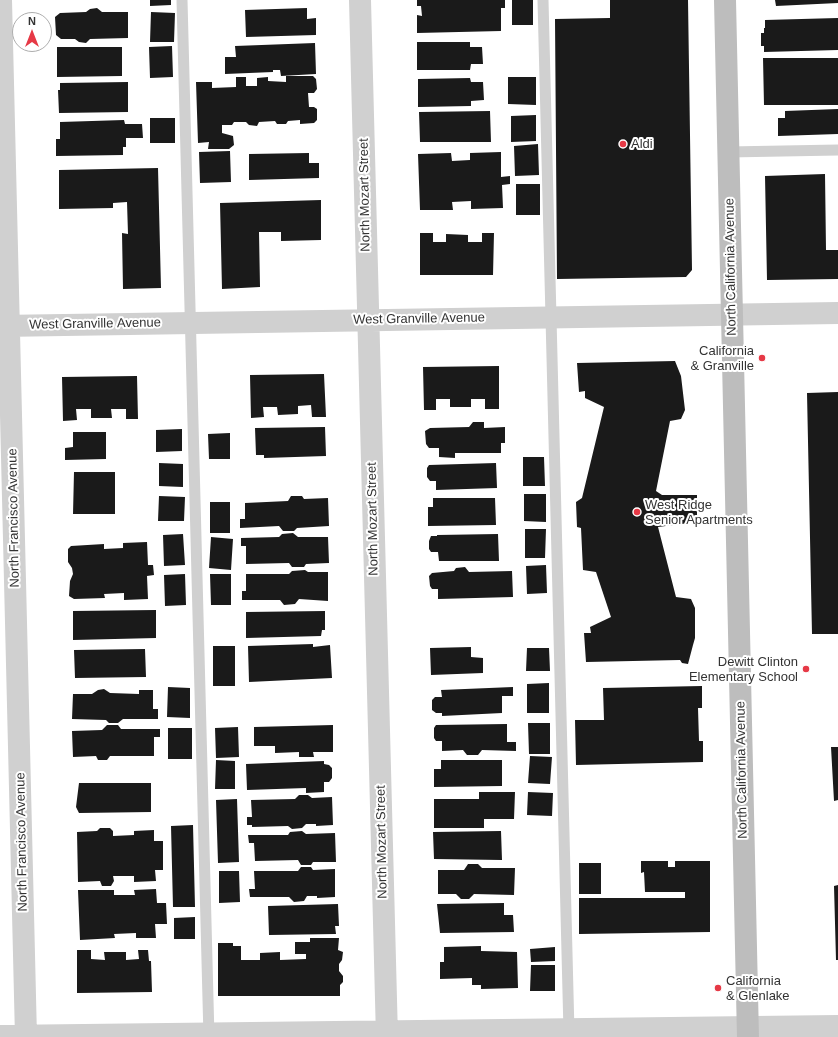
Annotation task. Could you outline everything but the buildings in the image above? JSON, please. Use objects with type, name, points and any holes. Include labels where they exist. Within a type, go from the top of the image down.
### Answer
[{"type":"main road","name":"North California Avenue","points":[[724,0],[748,1032]]},
{"type":"street","name":"North Francisco Avenue","points":[[0,0],[4,326],[26,1036]]},
{"type":"street","name":"North Mozart Street","points":[[360,0],[386,1034]]},
{"type":"street","name":"West Granville Avenue","points":[[4,326],[838,313]]},
{"type":"street","points":[[0,1036],[748,1032],[838,1026]]},
{"type":"lane","points":[[182,0],[209,1035]]},
{"type":"lane","points":[[542,0],[569,1033]]},
{"type":"lane","points":[[728,152],[838,150]]},
{"type":"place","name":"Aldi","points":[[623,144]]},
{"type":"place","name":"California & Granville","points":[[762,358]]},
{"type":"place","name":"West Ridge Senior Apartments","points":[[637,512]]},
{"type":"place","name":"Dewitt Clinton Elementary School","points":[[806,669]]},
{"type":"place","name":"California & Glenlake","points":[[718,988]]}]
